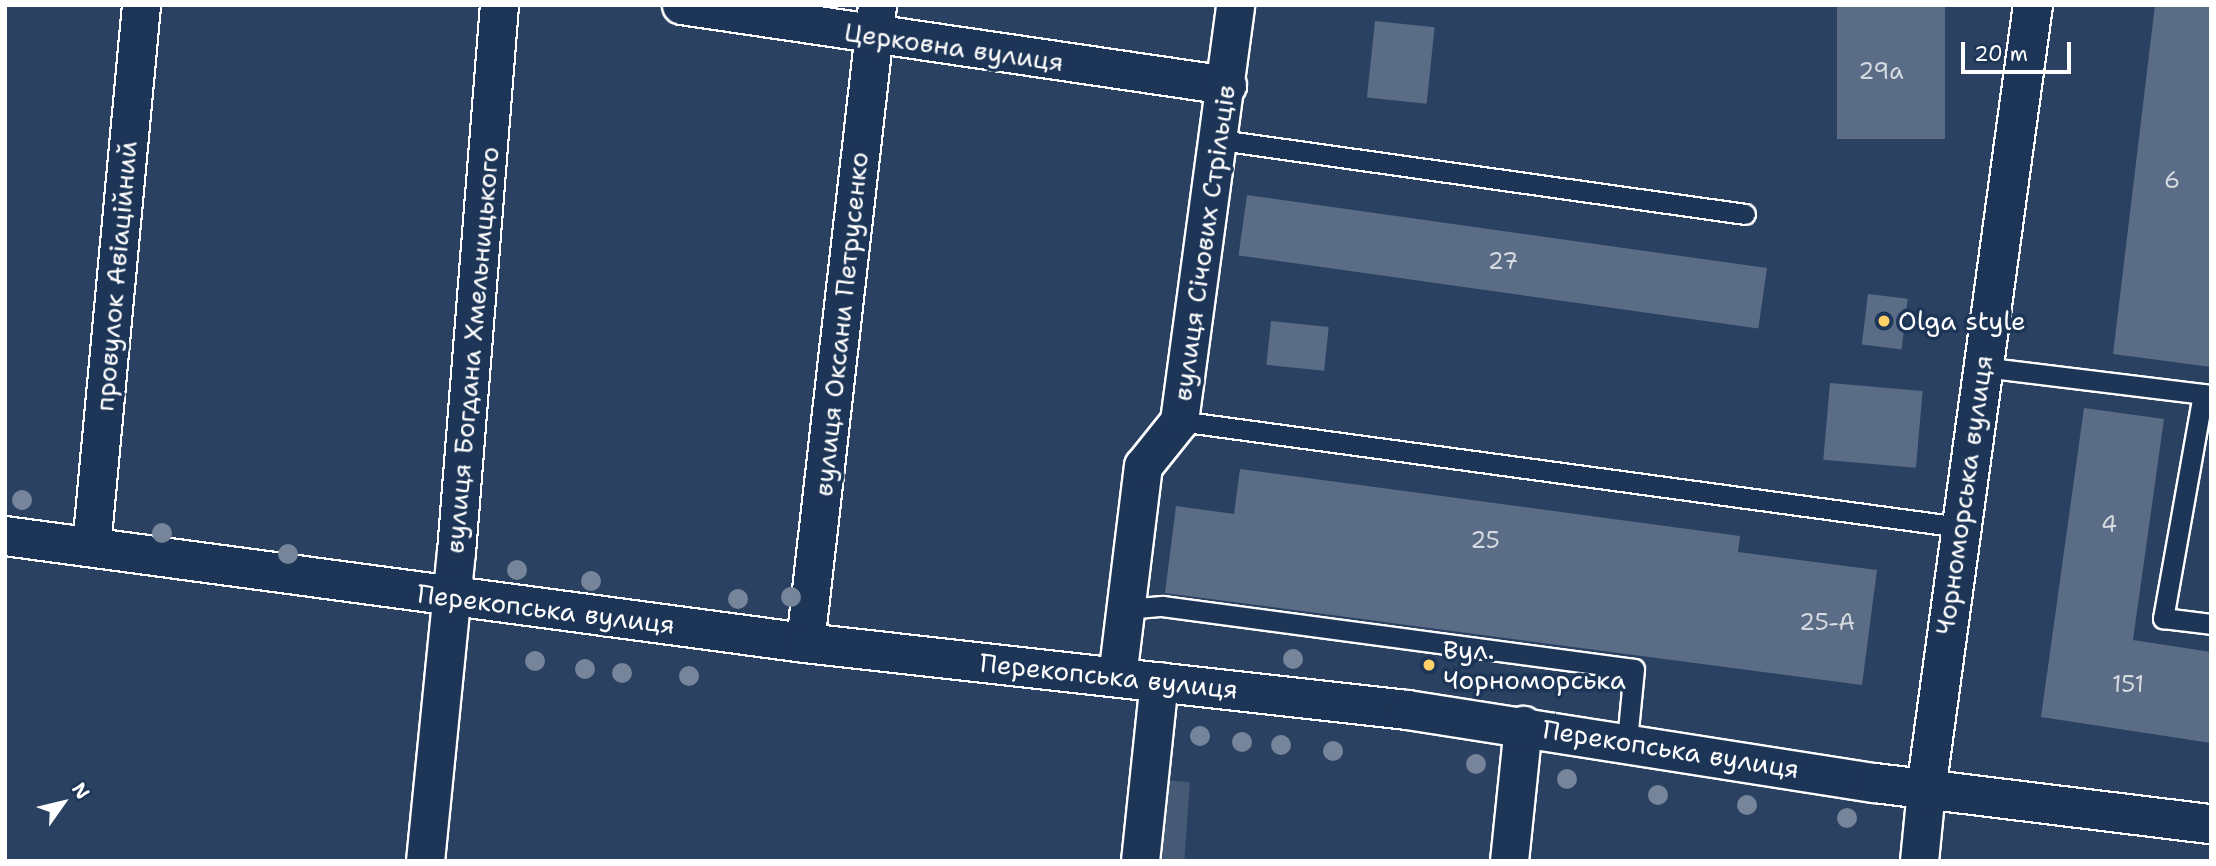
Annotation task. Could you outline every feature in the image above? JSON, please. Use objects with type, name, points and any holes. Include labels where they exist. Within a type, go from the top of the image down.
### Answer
[{"type":"main road","name":"Чорноморська вулиця","points":[[1926,790],[1959,527],[2033,5]]},
{"type":"main road","name":"Перекопська вулиця","points":[[5,536],[805,643],[1158,681],[1523,725],[1926,790],[2211,824]]},
{"type":"street","name":"провулок Авіаційний","points":[[91,547],[141,5]]},
{"type":"street","name":"вулиця Богдана Хмельницького","points":[[425,861],[450,597],[499,5]]},
{"type":"street","name":"Церковна вулиця","points":[[681,5],[875,21],[1227,85]]},
{"type":"street","name":"вулиця Січових Стрільців","points":[[1117,677],[1143,466],[1180,421],[1220,140],[1236,5]]},
{"type":"street","name":"вулиця Оксани Петрусенко","points":[[805,643],[875,21]]},
{"type":"street","points":[[1140,861],[1158,681]]},
{"type":"street","points":[[1509,861],[1523,725]]},
{"type":"street","name":"Чорноморська вулиця","points":[[1919,861],[1926,790]]},
{"type":"lane","points":[[1220,140],[1745,214]]},
{"type":"lane","points":[[1983,368],[2207,394],[2163,618],[2211,624]]},
{"type":"lane","points":[[1180,421],[1959,527]]},
{"type":"lane","points":[[1126,609],[1162,606],[1634,669],[1628,740]]},
{"type":"shaded area","points":[[1162,780],[1190,782],[1184,861],[1156,861]]},
{"type":"building","points":[[1837,5],[1945,5],[1945,139],[1837,139]]},
{"type":"building","points":[[2155,5],[2211,5],[2211,367],[2113,354]]},
{"type":"building","points":[[1375,21],[1435,27],[1427,104],[1367,98]]},
{"type":"building","points":[[1247,195],[1767,268],[1758,328],[1239,255]]},
{"type":"building","points":[[1868,294],[1908,299],[1901,349],[1862,345]]},
{"type":"building","points":[[1271,321],[1329,327],[1324,371],[1266,365]]},
{"type":"building","points":[[1830,383],[1923,391],[1916,468],[1823,460]]},
{"type":"building","points":[[2084,408],[2164,419],[2133,640],[2211,652],[2211,743],[2041,717]]},
{"type":"building","points":[[1240,469],[1740,536],[1738,552],[1877,570],[1862,685],[1165,593],[1176,506],[1234,514]]},
{"type":"place","name":"Olga style","points":[[1884,321]]},
{"type":"place","name":"Вул. Чорноморська","points":[[1429,665]]}]
